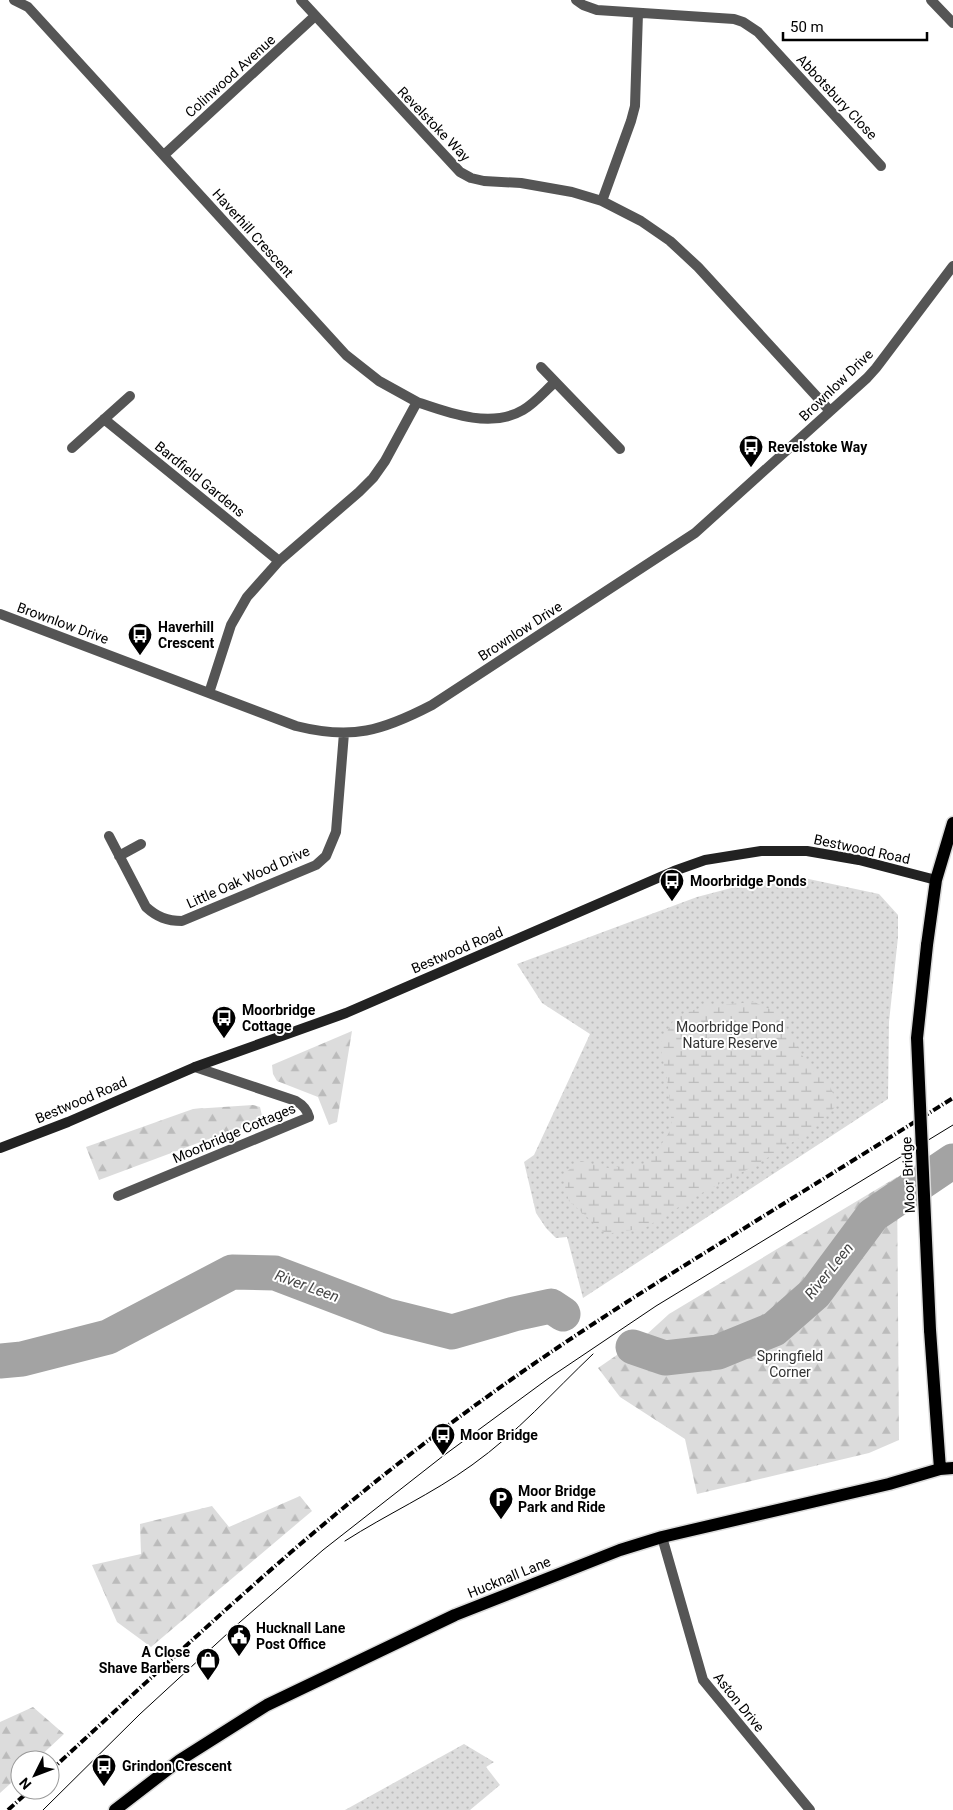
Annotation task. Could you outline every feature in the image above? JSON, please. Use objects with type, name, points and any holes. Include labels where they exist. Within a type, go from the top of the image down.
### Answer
[{"type":"main road","name":"Moor Bridge","points":[[947,1469],[930,1330],[917,1038],[936,880],[953,823]]},
{"type":"main road","name":"Bestwood Road","points":[[0,1148],[68,1122],[194,1067],[346,1012],[674,871],[704,860],[761,852],[806,851],[859,860],[936,880]]},
{"type":"main road","name":"Hucknall Lane","points":[[116,1810],[180,1760],[259,1709],[455,1615],[620,1550],[662,1537],[947,1469]]},
{"type":"street","name":"Haverhill Crescent","points":[[14,0],[28,7],[346,355],[364,370],[418,402],[447,412],[492,419],[508,417],[524,410],[555,382]]},
{"type":"street","name":"Revelstoke Way","points":[[300,0],[460,172],[471,178],[572,192],[602,201],[641,221],[670,241],[698,266],[830,411]]},
{"type":"street","name":"Abbotsbury Close","points":[[576,0],[598,10],[734,19],[750,26],[758,32],[881,166]]},
{"type":"street","points":[[931,0],[953,22]]},
{"type":"street","points":[[602,201],[631,121],[634,106],[638,13]]},
{"type":"street","name":"Colinwood Avenue","points":[[164,155],[315,16]]},
{"type":"street","name":"Brownlow Drive","points":[[0,614],[296,726],[321,732],[344,733],[377,728],[408,717],[432,705],[688,538],[876,368],[953,266]]},
{"type":"street","points":[[541,367],[620,449]]},
{"type":"street","points":[[72,448],[130,396]]},
{"type":"street","points":[[209,693],[230,625],[247,597],[279,561],[373,478],[385,461],[418,402]]},
{"type":"street","name":"Bardfield Gardens","points":[[104,419],[279,561]]},
{"type":"street","name":"Little Oak Wood Drive","points":[[109,836],[146,907],[155,915],[169,921],[182,921],[316,865],[326,856],[336,832],[344,733]]},
{"type":"street","points":[[119,856],[141,844]]},
{"type":"street","name":"Moorbridge Cottages","points":[[118,1196],[309,1117],[302,1104],[296,1101],[194,1067]]},
{"type":"street","points":[[128,1179],[134,1190]]},
{"type":"street","name":"Aston Drive","points":[[662,1537],[703,1680],[810,1810]]},
{"type":"green space","name":"Moorbridge Pond Nature Reserve","points":[[804,878],[879,894],[898,915],[898,937],[889,1022],[888,1099],[583,1298],[567,1237],[556,1238],[546,1228],[536,1213],[524,1162],[534,1155],[590,1034],[542,1003],[517,964],[697,897],[758,881]]},
{"type":"green space","points":[[754,1002],[776,1012],[810,1068],[830,1087],[838,1104],[812,1130],[756,1165],[698,1195],[645,1228],[606,1234],[569,1201],[562,1175],[581,1161],[608,1168],[649,1163],[672,1128],[668,1085],[660,1044],[676,1016],[706,1006]]},
{"type":"green space","points":[[352,1031],[337,1122],[329,1125],[318,1097],[277,1081],[273,1074],[272,1065]]},
{"type":"green space","points":[[253,1105],[260,1107],[263,1120],[251,1126],[206,1140],[99,1180],[86,1147],[193,1109]]},
{"type":"green space","name":"Springfield Corner","points":[[897,1177],[899,1440],[869,1453],[697,1494],[685,1439],[620,1397],[598,1368],[646,1335],[669,1314]]},
{"type":"green space","points":[[300,1496],[312,1511],[151,1647],[117,1622],[92,1565],[141,1554],[140,1524],[212,1506],[229,1527]]},
{"type":"green space","points":[[33,1707],[64,1734],[47,1750],[10,1750],[10,1784],[0,1793],[0,1722]]},
{"type":"green space","points":[[464,1744],[494,1762],[486,1767],[500,1785],[470,1810],[345,1810]]},
{"type":"waterway","name":"River Leen","points":[[633,1347],[665,1358],[718,1352],[774,1329],[815,1293],[873,1215],[953,1161]]},
{"type":"waterway","name":"River Leen","points":[[0,1361],[22,1359],[108,1337],[232,1272],[275,1273],[388,1316],[452,1332],[514,1314],[551,1306],[563,1314]]},
{"type":"tram line","points":[[43,1810],[140,1714],[240,1622],[323,1550],[443,1456],[549,1378],[656,1306],[953,1125]]},
{"type":"tram line","points":[[345,1541],[441,1485],[488,1453],[520,1426],[593,1354]]},
{"type":"railway","points":[[60,1762],[186,1646],[325,1523],[458,1418],[533,1364],[610,1313],[953,1098]]},
{"type":"railway","points":[[8,1810],[19,1800]]},
{"type":"place","name":"Revelstoke Way","points":[[751,468]]},
{"type":"place","name":"Haverhill Crescent","points":[[140,656]]},
{"type":"place","name":"Moorbridge Ponds","points":[[672,902]]},
{"type":"place","name":"Moorbridge Cottage","points":[[224,1039]]},
{"type":"place","name":"Moor Bridge","points":[[443,1456]]},
{"type":"place","name":"Moor Bridge Park and Ride","points":[[501,1520]]},
{"type":"place","name":"Hucknall Lane Post Office","points":[[239,1657]]},
{"type":"place","name":"A Close Shave Barbers","points":[[208,1681]]},
{"type":"place","name":"Grindon Crescent","points":[[104,1787]]}]
